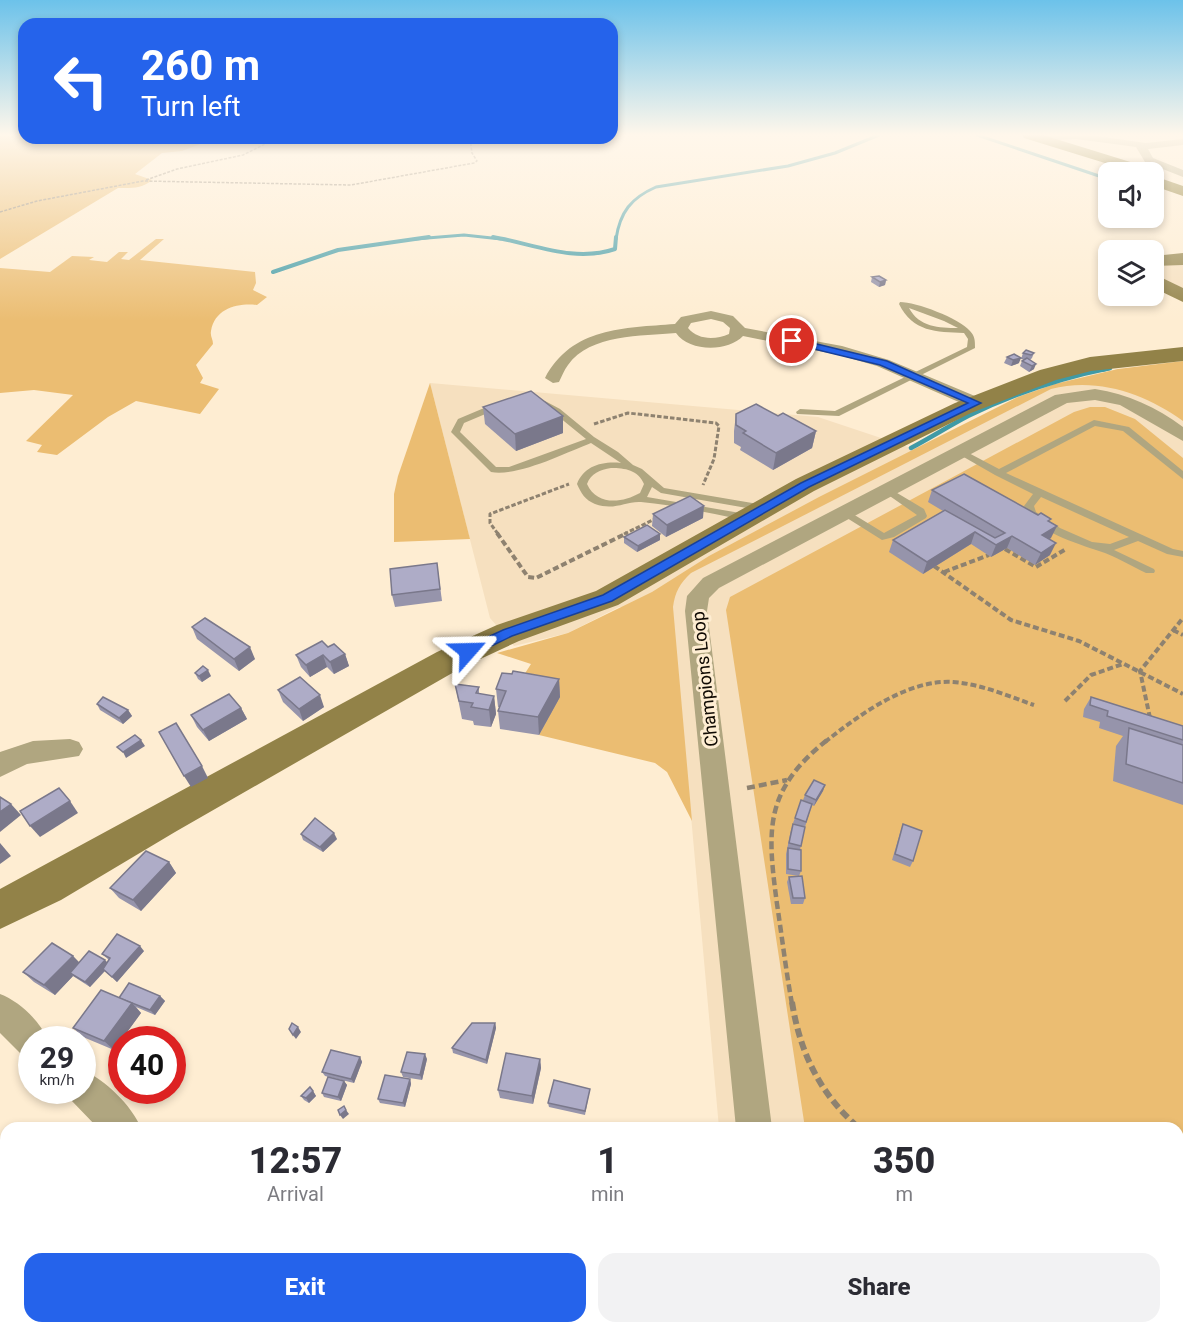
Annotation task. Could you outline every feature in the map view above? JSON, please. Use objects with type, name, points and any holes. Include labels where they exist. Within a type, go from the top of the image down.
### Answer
[{"type":"street","points":[[1164,260],[1183,259]]},
{"type":"street","points":[[1164,286],[1183,296]]},
{"type":"street","points":[[680,328],[693,317],[711,315],[734,323],[737,333]]},
{"type":"street","points":[[680,328],[687,336],[703,342],[723,342],[737,333],[832,355],[910,379],[970,405]]},
{"type":"street","points":[[553,378],[561,362],[574,350],[616,334],[680,328]]},
{"type":"street","points":[[0,910],[47,887],[161,820],[449,660],[508,633],[607,598],[837,468],[970,405],[1048,375],[1090,364],[1183,354]]},
{"type":"street","name":"Champions Loop","points":[[753,1122],[696,603],[702,591],[711,583],[1061,399],[1079,394],[1114,397],[1138,405],[1158,416],[1183,436]]},
{"type":"street","points":[[0,766],[19,755],[39,749],[70,749]]},
{"type":"street","points":[[0,1010],[18,1027]]},
{"type":"street","points":[[96,1101],[117,1122]]},
{"type":"lane","points":[[800,412],[836,414],[967,352],[973,344],[968,331],[959,324],[903,304],[907,316],[921,326],[968,331]]},
{"type":"lane","points":[[521,400],[552,405],[592,440],[617,453],[629,466],[661,490],[699,497],[757,513]]},
{"type":"lane","points":[[506,402],[461,422],[455,432],[494,471],[510,470],[592,440]]},
{"type":"lane","points":[[998,473],[1094,423],[1126,429],[1183,476]]},
{"type":"lane","points":[[960,452],[1039,493],[1171,552],[1183,554]]},
{"type":"lane","points":[[629,466],[610,465],[594,469],[584,478],[582,484],[587,494],[602,502],[620,504],[638,499],[681,506],[757,513]]},
{"type":"lane","points":[[638,499],[648,490],[647,478]]},
{"type":"lane","points":[[843,513],[882,537],[890,535],[922,516],[917,508],[887,490]]},
{"type":"lane","points":[[1039,493],[1029,506],[1032,514],[1080,541],[1102,548],[1150,571]]},
{"type":"lane","points":[[1102,548],[1138,537]]},
{"type":"path","points":[[0,212],[56,197]]},
{"type":"path","points":[[581,430],[628,413],[716,423],[719,426],[714,459],[699,497]]},
{"type":"path","points":[[582,484],[567,484],[490,514],[490,523],[528,577],[536,578],[681,506]]},
{"type":"path","points":[[1005,549],[1036,567],[1072,545]]},
{"type":"path","points":[[944,573],[989,555]]},
{"type":"path","points":[[934,566],[1011,620],[1079,641],[1183,693]]},
{"type":"path","points":[[1140,671],[1183,618]]},
{"type":"path","points":[[1173,630],[1183,635]]},
{"type":"path","points":[[1065,701],[1083,682],[1098,671],[1125,664]]},
{"type":"path","points":[[1140,671],[1151,723],[1144,722]]},
{"type":"path","points":[[852,1122],[832,1104],[818,1084],[799,1043],[794,1022],[769,838],[774,806],[788,780],[804,759],[829,737],[898,694],[927,684],[953,682],[1034,705]]},
{"type":"path","points":[[747,788],[788,780]]},
{"type":"shaded area","points":[[0,197],[103,197],[0,259]]},
{"type":"shaded area","points":[[156,239],[164,239],[140,260],[255,272],[256,283],[253,290],[267,297],[257,305],[242,305],[228,309],[222,312],[213,323],[211,333],[213,344],[196,365],[203,378],[200,383],[219,389],[200,414],[136,401],[108,417],[57,455],[37,452],[42,445],[26,441],[73,395],[34,390],[0,393],[0,268],[50,272],[72,256],[94,257],[89,260],[107,262],[119,252],[128,252],[121,259],[129,260]]},
{"type":"shaded area","points":[[1183,255],[1183,301],[1164,290],[1164,257]]},
{"type":"shaded area","points":[[1183,361],[1183,421],[1153,403],[1120,390],[1086,385],[1051,389],[691,573],[679,588],[673,607],[692,821],[667,772],[655,763],[539,735],[559,697],[515,689],[531,664],[497,653],[568,633],[652,592],[709,556],[819,497],[1018,397],[1055,384],[1118,369]]},
{"type":"shaded area","points":[[1118,369],[1183,418],[1183,1122],[718,1122],[673,615],[619,607],[568,633],[514,646],[490,618],[430,383],[818,417],[914,449],[1018,397],[1055,384]]},
{"type":"shaded area","points":[[430,383],[470,539],[394,542],[394,494],[398,476]]},
{"type":"shaded area","points":[[1090,407],[1105,407],[1135,419],[1183,458],[1183,1122],[804,1122],[726,610],[730,597],[1074,412]]},
{"type":"building","points":[[879,276],[886,280],[880,282],[872,277]]},
{"type":"building","points":[[1026,350],[1034,353],[1031,355],[1023,353]]},
{"type":"building","points":[[1014,354],[1021,358],[1013,360],[1007,357]]},
{"type":"building","points":[[1027,358],[1036,364],[1032,366],[1022,361]]},
{"type":"building","points":[[531,391],[563,416],[515,434],[483,407]]},
{"type":"building","points":[[756,404],[778,416],[783,413],[816,431],[776,453],[743,433],[746,431],[736,425],[736,414]]},
{"type":"building","points":[[964,474],[1038,515],[1041,513],[1051,519],[1048,521],[1057,526],[1042,535],[1056,543],[1041,553],[1012,536],[996,545],[975,532],[927,562],[893,540],[945,510],[995,538],[1005,533],[932,490]]},
{"type":"building","points":[[690,496],[704,506],[667,525],[653,514]]},
{"type":"building","points":[[647,525],[660,534],[638,546],[624,537]]},
{"type":"building","points":[[437,563],[440,589],[392,595],[390,569]]},
{"type":"building","points":[[205,618],[250,647],[234,659],[192,627]]},
{"type":"building","points":[[322,641],[328,647],[334,644],[345,654],[330,662],[323,655],[306,665],[296,655]]},
{"type":"building","points":[[203,666],[208,670],[199,676],[195,673]]},
{"type":"building","points":[[513,671],[559,679],[538,717],[498,711],[506,691],[496,689],[502,673],[512,674]]},
{"type":"building","points":[[300,677],[320,695],[299,709],[278,690]]},
{"type":"building","points":[[455,684],[479,687],[476,693],[494,696],[489,710],[471,707],[473,703],[459,701]]},
{"type":"building","points":[[229,694],[241,708],[203,730],[191,715]]},
{"type":"building","points":[[103,697],[128,710],[119,718],[97,704]]},
{"type":"building","points":[[1091,697],[1183,726],[1183,740],[1107,716],[1108,711],[1090,705]]},
{"type":"building","points":[[176,723],[202,766],[184,776],[159,732]]},
{"type":"building","points":[[1129,728],[1183,745],[1183,783],[1126,764]]},
{"type":"building","points":[[135,735],[141,740],[123,752],[117,747]]},
{"type":"building","points":[[814,780],[825,785],[816,800],[805,795]]},
{"type":"building","points":[[59,788],[70,801],[30,826],[20,811]]},
{"type":"building","points":[[0,797],[11,804],[0,812]]},
{"type":"building","points":[[801,800],[812,804],[806,822],[795,818]]},
{"type":"building","points":[[315,818],[334,833],[320,847],[301,834]]},
{"type":"building","points":[[793,824],[805,827],[801,846],[789,843]]},
{"type":"building","points":[[903,824],[922,831],[913,861],[895,854]]},
{"type":"building","points":[[788,848],[801,850],[801,871],[788,869]]},
{"type":"building","points":[[146,851],[169,862],[133,900],[110,888]]},
{"type":"building","points":[[802,876],[805,898],[793,898],[789,877]]},
{"type":"building","points":[[117,934],[140,946],[112,977],[103,969],[110,958],[102,954]]},
{"type":"building","points":[[52,943],[73,956],[44,985],[23,972]]},
{"type":"building","points":[[89,951],[105,960],[85,982],[70,973]]},
{"type":"building","points":[[129,983],[160,996],[150,1010],[119,998]]},
{"type":"building","points":[[101,990],[132,1003],[115,1026],[108,1026],[108,1036],[104,1041],[96,1038],[96,1026],[74,1026]]},
{"type":"building","points":[[292,1023],[298,1027],[293,1035],[289,1029]]},
{"type":"building","points":[[472,1023],[495,1023],[486,1060],[452,1048]]},
{"type":"building","points":[[331,1050],[360,1057],[351,1079],[322,1072]]},
{"type":"building","points":[[407,1052],[425,1054],[420,1075],[401,1072]]},
{"type":"building","points":[[506,1053],[540,1059],[532,1096],[498,1090]]},
{"type":"building","points":[[385,1075],[410,1079],[403,1103],[378,1099]]},
{"type":"building","points":[[328,1077],[344,1081],[338,1097],[322,1093]]},
{"type":"building","points":[[554,1080],[590,1089],[585,1111],[548,1103]]},
{"type":"building","points":[[310,1087],[313,1091],[306,1098],[301,1096]]},
{"type":"building","points":[[344,1106],[346,1110],[340,1115],[338,1110]]},
{"type":"waterway","points":[[616,239],[620,221],[628,207],[638,197]]},
{"type":"waterway","points":[[415,239],[464,235],[501,239]]},
{"type":"waterway","points":[[415,239],[429,237]]},
{"type":"waterway","points":[[493,237],[554,251],[584,254],[615,249],[616,237]]},
{"type":"waterway","points":[[273,272],[338,250],[415,239]]},
{"type":"waterway","points":[[911,448],[968,416],[1002,401],[1055,382],[1110,368],[1102,370]]},
{"type":"route","points":[[468,651],[508,633],[607,598],[837,468],[976,403],[883,363],[842,351],[792,341]]}]
